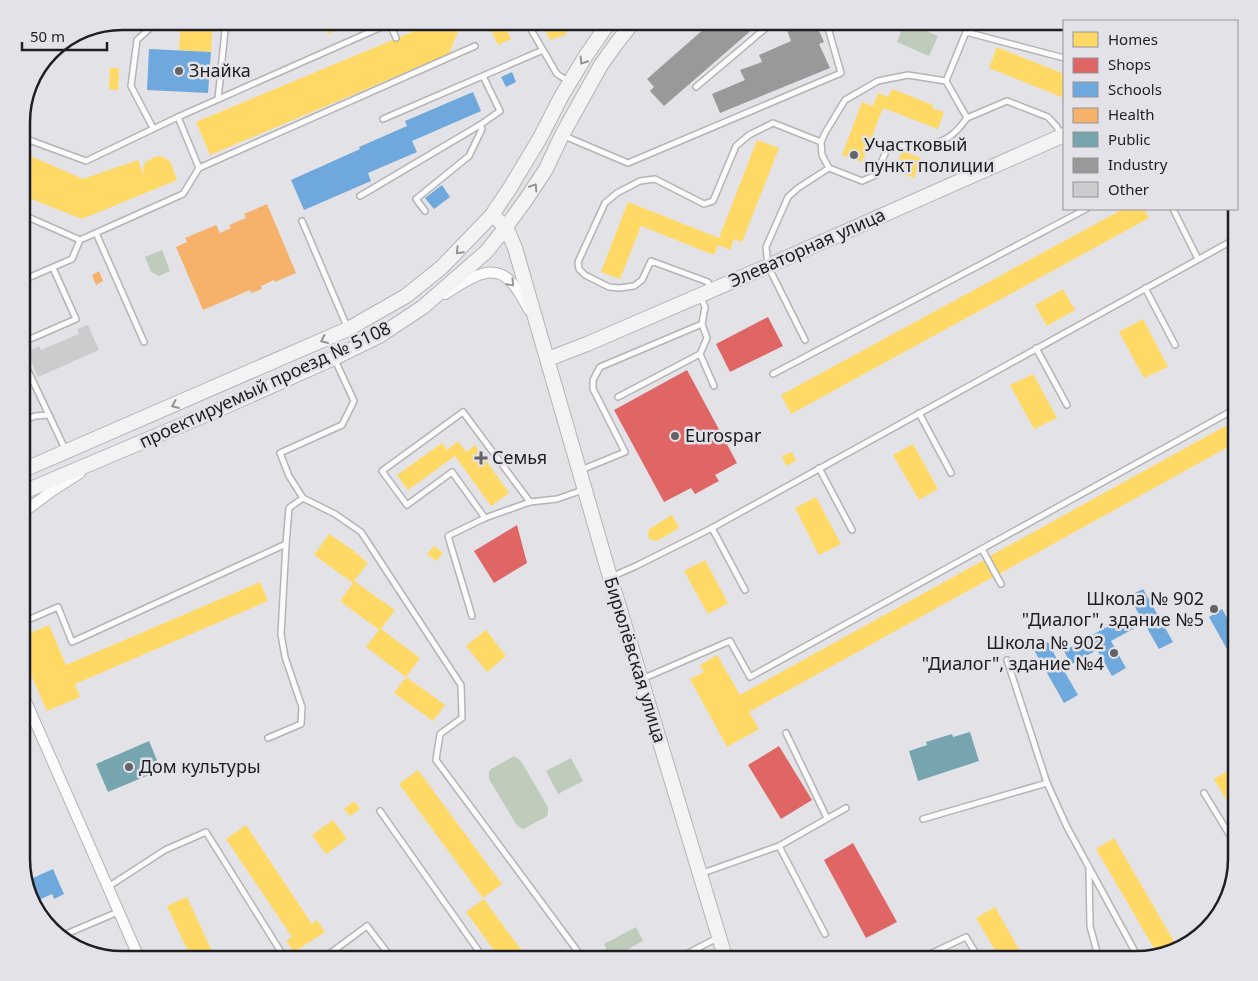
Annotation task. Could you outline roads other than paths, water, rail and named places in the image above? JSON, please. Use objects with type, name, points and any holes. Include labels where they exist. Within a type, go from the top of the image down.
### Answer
[{"type":"main road","name":"проектируемый проезд № 5108","points":[[30,468],[348,330],[406,296],[442,268],[492,215],[540,138],[570,82],[604,30]]},
{"type":"main road","name":"проектируемый проезд № 5108","points":[[30,489],[215,411],[334,358],[379,336],[423,307],[486,252],[506,227],[546,169],[562,135],[601,65],[627,30]]},
{"type":"main road","name":"Элеваторная улица","points":[[548,359],[768,266],[1063,136]]},
{"type":"main road","points":[[492,215],[506,227]]},
{"type":"main road","name":"Бирюлёвская улица","points":[[506,227],[515,248],[610,577],[723,951]]},
{"type":"street","points":[[598,38],[600,30]]},
{"type":"street","points":[[423,307],[476,276],[482,273],[493,272],[511,281],[537,324]]},
{"type":"street","points":[[30,508],[106,457]]},
{"type":"street","points":[[30,708],[136,951]]},
{"type":"lane","points":[[148,30],[137,40],[131,86],[153,128]]},
{"type":"lane","points":[[218,99],[225,30]]},
{"type":"lane","points":[[30,140],[86,162],[153,128],[374,30]]},
{"type":"lane","points":[[394,30],[396,38]]},
{"type":"lane","points":[[531,30],[557,74],[570,82]]},
{"type":"lane","points":[[696,87],[763,30]]},
{"type":"lane","points":[[562,135],[628,163],[841,73],[829,30]]},
{"type":"lane","points":[[946,81],[966,32],[1063,58]]},
{"type":"lane","points":[[30,218],[80,240],[96,234],[183,194],[199,168],[411,72],[476,46]]},
{"type":"lane","points":[[383,119],[543,50]]},
{"type":"lane","points":[[946,81],[908,75],[878,81],[845,100],[821,142],[822,155],[829,168],[862,181],[876,175],[890,144],[918,145],[939,143],[954,134],[967,118],[1007,101],[1048,117],[1063,136]]},
{"type":"lane","points":[[360,196],[500,111],[483,76]]},
{"type":"lane","points":[[946,81],[967,118]]},
{"type":"lane","points":[[178,117],[199,168]]},
{"type":"lane","points":[[618,397],[700,354],[707,338],[702,324],[708,282],[651,261],[642,280],[634,286],[609,287],[584,275],[579,269],[578,262],[605,203],[616,193],[640,181],[655,179],[704,204],[713,201],[736,146],[749,135],[773,122],[821,142]]},
{"type":"lane","points":[[425,211],[416,199],[469,156],[482,129],[480,124]]},
{"type":"lane","points":[[805,340],[768,266],[766,247],[788,197],[798,188],[829,168]]},
{"type":"lane","points":[[773,374],[1084,210]]},
{"type":"lane","points":[[1174,210],[1198,259]]},
{"type":"lane","points":[[302,221],[348,330]]},
{"type":"lane","points":[[96,234],[144,342]]},
{"type":"lane","points":[[30,278],[72,259],[80,240]]},
{"type":"lane","points":[[610,577],[712,528],[1228,242]]},
{"type":"lane","points":[[30,339],[76,319],[53,268]]},
{"type":"lane","points":[[1145,288],[1176,345]]},
{"type":"lane","points":[[580,470],[625,452],[593,389],[593,380],[600,367],[702,324]]},
{"type":"lane","points":[[1036,348],[1067,405]]},
{"type":"lane","points":[[700,354],[714,386]]},
{"type":"lane","points":[[334,358],[354,401],[342,425],[280,453],[289,476],[303,498],[335,514],[361,532],[460,685],[462,718],[440,734],[436,760],[577,951]]},
{"type":"lane","points":[[30,373],[66,452]]},
{"type":"lane","points":[[485,518],[452,472],[406,505],[382,471],[463,412],[530,502]]},
{"type":"lane","points":[[920,413],[951,473]]},
{"type":"lane","points":[[641,679],[730,641],[750,677],[1228,413]]},
{"type":"lane","points":[[30,418],[49,415]]},
{"type":"lane","points":[[820,468],[852,530]]},
{"type":"lane","points":[[472,616],[448,536],[485,518],[530,502],[557,499],[586,490]]},
{"type":"lane","points":[[268,738],[301,724],[302,707],[285,657],[281,634],[290,508],[303,498]]},
{"type":"lane","points":[[712,528],[745,590]]},
{"type":"lane","points":[[30,619],[58,607],[72,642],[286,544]]},
{"type":"lane","points":[[982,549],[1002,584]]},
{"type":"lane","points":[[1007,660],[1046,783],[1067,827],[1135,951]]},
{"type":"lane","points":[[786,733],[827,818]]},
{"type":"lane","points":[[923,819],[1046,783]]},
{"type":"lane","points":[[1204,793],[1228,832]]},
{"type":"lane","points":[[700,874],[779,846],[846,808]]},
{"type":"lane","points":[[380,811],[478,951]]},
{"type":"lane","points":[[108,887],[165,850],[206,832],[280,951]]},
{"type":"lane","points":[[779,846],[825,934]]},
{"type":"lane","points":[[1089,868],[1090,926],[1097,951]]},
{"type":"lane","points":[[68,933],[118,912]]},
{"type":"lane","points":[[333,951],[367,926],[386,951]]},
{"type":"lane","points":[[692,951],[719,936]]},
{"type":"lane","points":[[936,951],[966,937],[975,951]]},
{"type":"place","name":"Знайка","points":[[179,71]]},
{"type":"place","name":"Участковый пункт полиции","points":[[854,155]]},
{"type":"place","name":"Eurospar","points":[[675,436]]},
{"type":"place","name":"Семья","points":[[481,458]]},
{"type":"place","name":"Школа № 902 \"Диалог\", здание №5","points":[[1214,609]]},
{"type":"place","name":"Школа № 902 \"Диалог\", здание №4","points":[[1114,653]]},
{"type":"place","name":"Дом культуры","points":[[129,767]]}]
